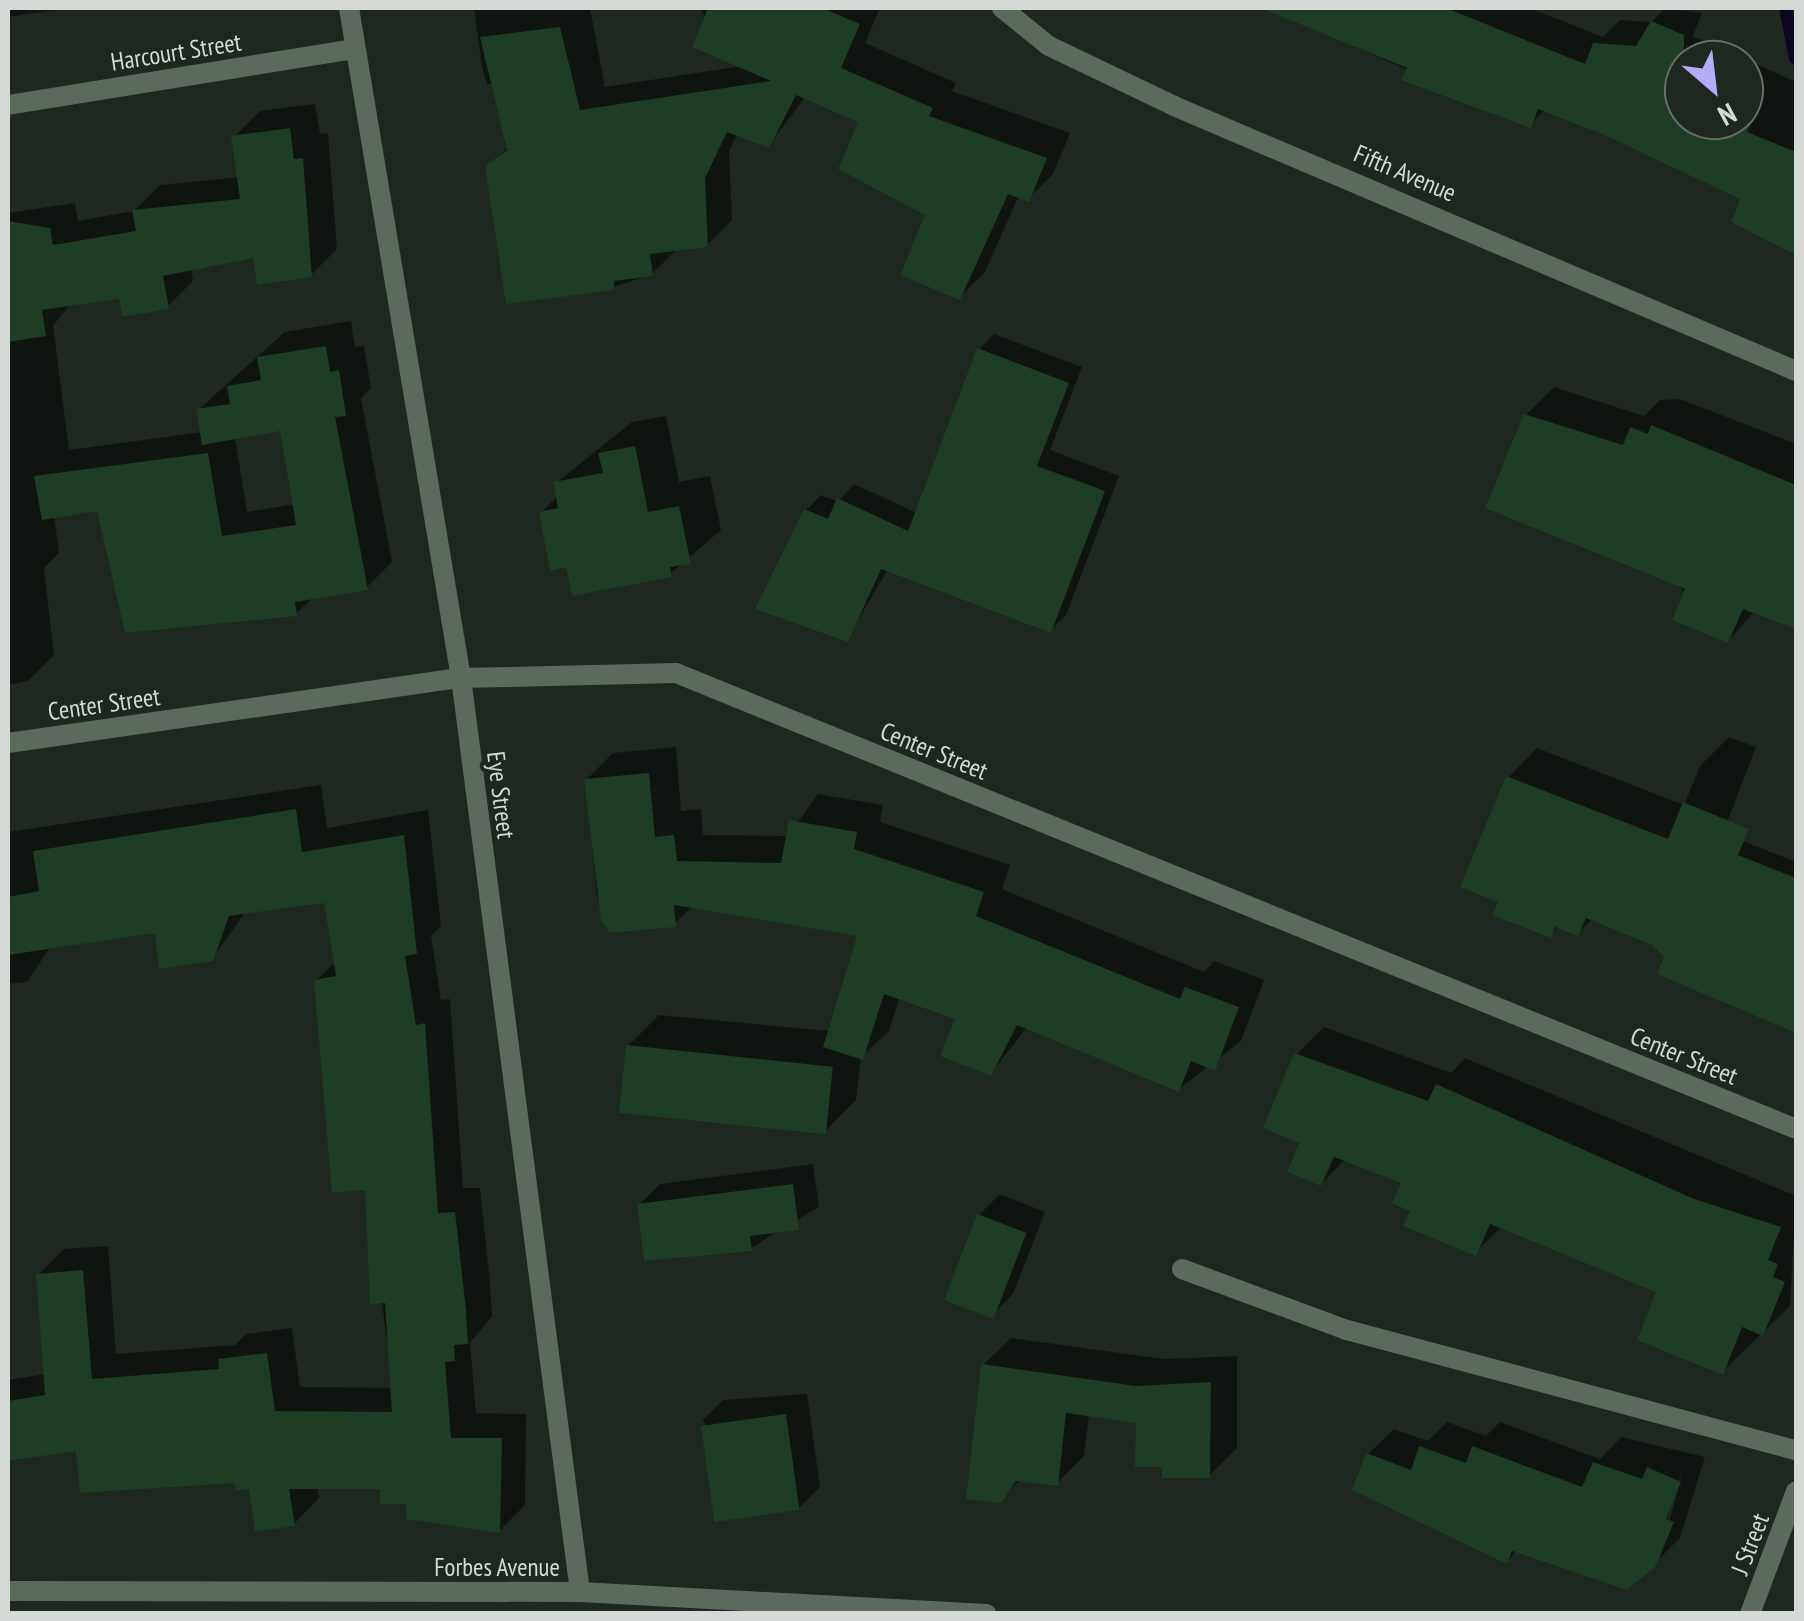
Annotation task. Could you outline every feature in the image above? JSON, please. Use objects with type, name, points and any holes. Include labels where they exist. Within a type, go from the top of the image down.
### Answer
[{"type":"street","name":"Eye Street","points":[[349,8],[461,678],[580,1592]]},
{"type":"street","name":"Fifth Avenue","points":[[1002,8],[1049,46],[1174,106],[1796,372]]},
{"type":"street","name":"Harcourt Street","points":[[8,106],[353,49]]},
{"type":"street","name":"Center Street","points":[[8,743],[461,678],[676,673],[1796,1129]]},
{"type":"street","points":[[1182,1269],[1346,1330],[1796,1450]]},
{"type":"street","name":"J Street","points":[[1750,1614],[1796,1492]]},
{"type":"street","name":"Forbes Avenue","points":[[8,1592],[580,1592],[986,1614]]},
{"type":"building","points":[[708,8],[822,8],[860,24],[841,68],[933,108],[929,116],[1047,158],[1029,202],[1008,194],[960,300],[900,275],[925,215],[838,169],[858,122],[796,95],[769,148],[727,132],[705,178],[708,247],[650,254],[653,276],[614,281],[615,290],[506,304],[485,166],[507,150],[480,37],[560,27],[580,110],[771,81],[692,47]]},
{"type":"building","points":[[1261,8],[1446,8],[1585,64],[1593,43],[1636,46],[1651,21],[1684,35],[1684,40],[1664,40],[1664,140],[1764,139],[1796,152],[1796,255],[1731,222],[1740,199],[1602,134],[1538,109],[1531,128],[1401,80],[1407,68]]},
{"type":"building","points":[[290,128],[294,159],[303,158],[312,277],[257,285],[253,258],[163,276],[169,309],[122,317],[119,299],[42,310],[46,336],[8,342],[8,221],[50,228],[53,245],[136,231],[132,210],[240,199],[231,136]]},
{"type":"building","points":[[326,346],[330,372],[339,370],[346,416],[335,417],[368,590],[295,602],[297,616],[125,633],[97,511],[42,520],[34,476],[208,453],[222,536],[296,525],[280,431],[202,445],[196,409],[230,404],[227,386],[261,380],[257,357]]},
{"type":"building","points":[[977,348],[1069,383],[1037,466],[1105,491],[1051,633],[881,569],[848,642],[755,609],[804,509],[828,519],[837,498],[908,531]]},
{"type":"building","points":[[1524,414],[1623,445],[1630,427],[1648,434],[1651,425],[1796,485],[1796,629],[1743,609],[1728,643],[1672,620],[1685,589],[1485,508]]},
{"type":"building","points":[[635,446],[648,512],[679,506],[691,564],[670,567],[672,577],[572,596],[566,567],[550,571],[539,512],[558,508],[553,482],[603,473],[598,453]]},
{"type":"building","points":[[649,773],[655,837],[674,835],[677,861],[781,863],[789,820],[857,832],[854,849],[984,892],[976,916],[1180,999],[1185,987],[1239,1007],[1215,1071],[1191,1061],[1179,1092],[1017,1025],[991,1076],[940,1056],[955,1019],[884,994],[863,1060],[823,1047],[857,936],[674,905],[676,927],[610,933],[601,921],[584,779]]},
{"type":"building","points":[[1506,776],[1668,839],[1683,802],[1749,829],[1738,855],[1796,878],[1796,1033],[1657,974],[1664,957],[1652,945],[1586,918],[1578,936],[1555,927],[1551,938],[1492,915],[1498,902],[1460,887]]},
{"type":"building","points":[[296,809],[302,852],[404,835],[417,954],[405,956],[416,1025],[425,1023],[438,1213],[455,1212],[466,1310],[468,1344],[454,1345],[455,1361],[445,1362],[451,1438],[502,1438],[500,1533],[406,1519],[406,1504],[380,1504],[380,1489],[289,1489],[295,1526],[255,1532],[249,1489],[236,1491],[235,1483],[80,1493],[76,1451],[8,1461],[8,1401],[45,1395],[36,1274],[83,1270],[92,1379],[219,1369],[218,1359],[267,1353],[275,1411],[392,1412],[385,1303],[370,1304],[365,1190],[332,1193],[314,980],[336,976],[324,903],[229,916],[213,961],[159,969],[155,933],[8,955],[8,897],[39,891],[33,851]]},
{"type":"building","points":[[626,1045],[833,1067],[826,1134],[619,1113]]},
{"type":"building","points":[[1294,1053],[1428,1101],[1436,1084],[1694,1199],[1781,1227],[1768,1260],[1778,1264],[1773,1277],[1785,1282],[1763,1336],[1742,1327],[1723,1375],[1637,1340],[1656,1292],[1490,1224],[1476,1256],[1403,1226],[1410,1211],[1392,1203],[1401,1183],[1334,1157],[1321,1186],[1287,1172],[1299,1143],[1263,1128]]},
{"type":"building","points":[[793,1184],[799,1230],[750,1236],[752,1251],[644,1261],[637,1204]]},
{"type":"building","points":[[977,1214],[1026,1233],[994,1319],[944,1300]]},
{"type":"building","points":[[981,1364],[1136,1386],[1211,1382],[1210,1478],[1162,1478],[1162,1467],[1135,1467],[1136,1423],[1066,1413],[1058,1486],[1016,1481],[1001,1503],[966,1499]]},
{"type":"building","points":[[786,1414],[799,1510],[714,1522],[701,1426]]},
{"type":"building","points":[[1419,1446],[1466,1463],[1472,1446],[1582,1487],[1593,1462],[1642,1479],[1647,1467],[1681,1482],[1666,1519],[1674,1522],[1655,1567],[1627,1590],[1512,1551],[1507,1564],[1352,1490],[1366,1453],[1411,1470]]},
{"type":"waterway","points":[[1786,8],[1796,58]]}]
